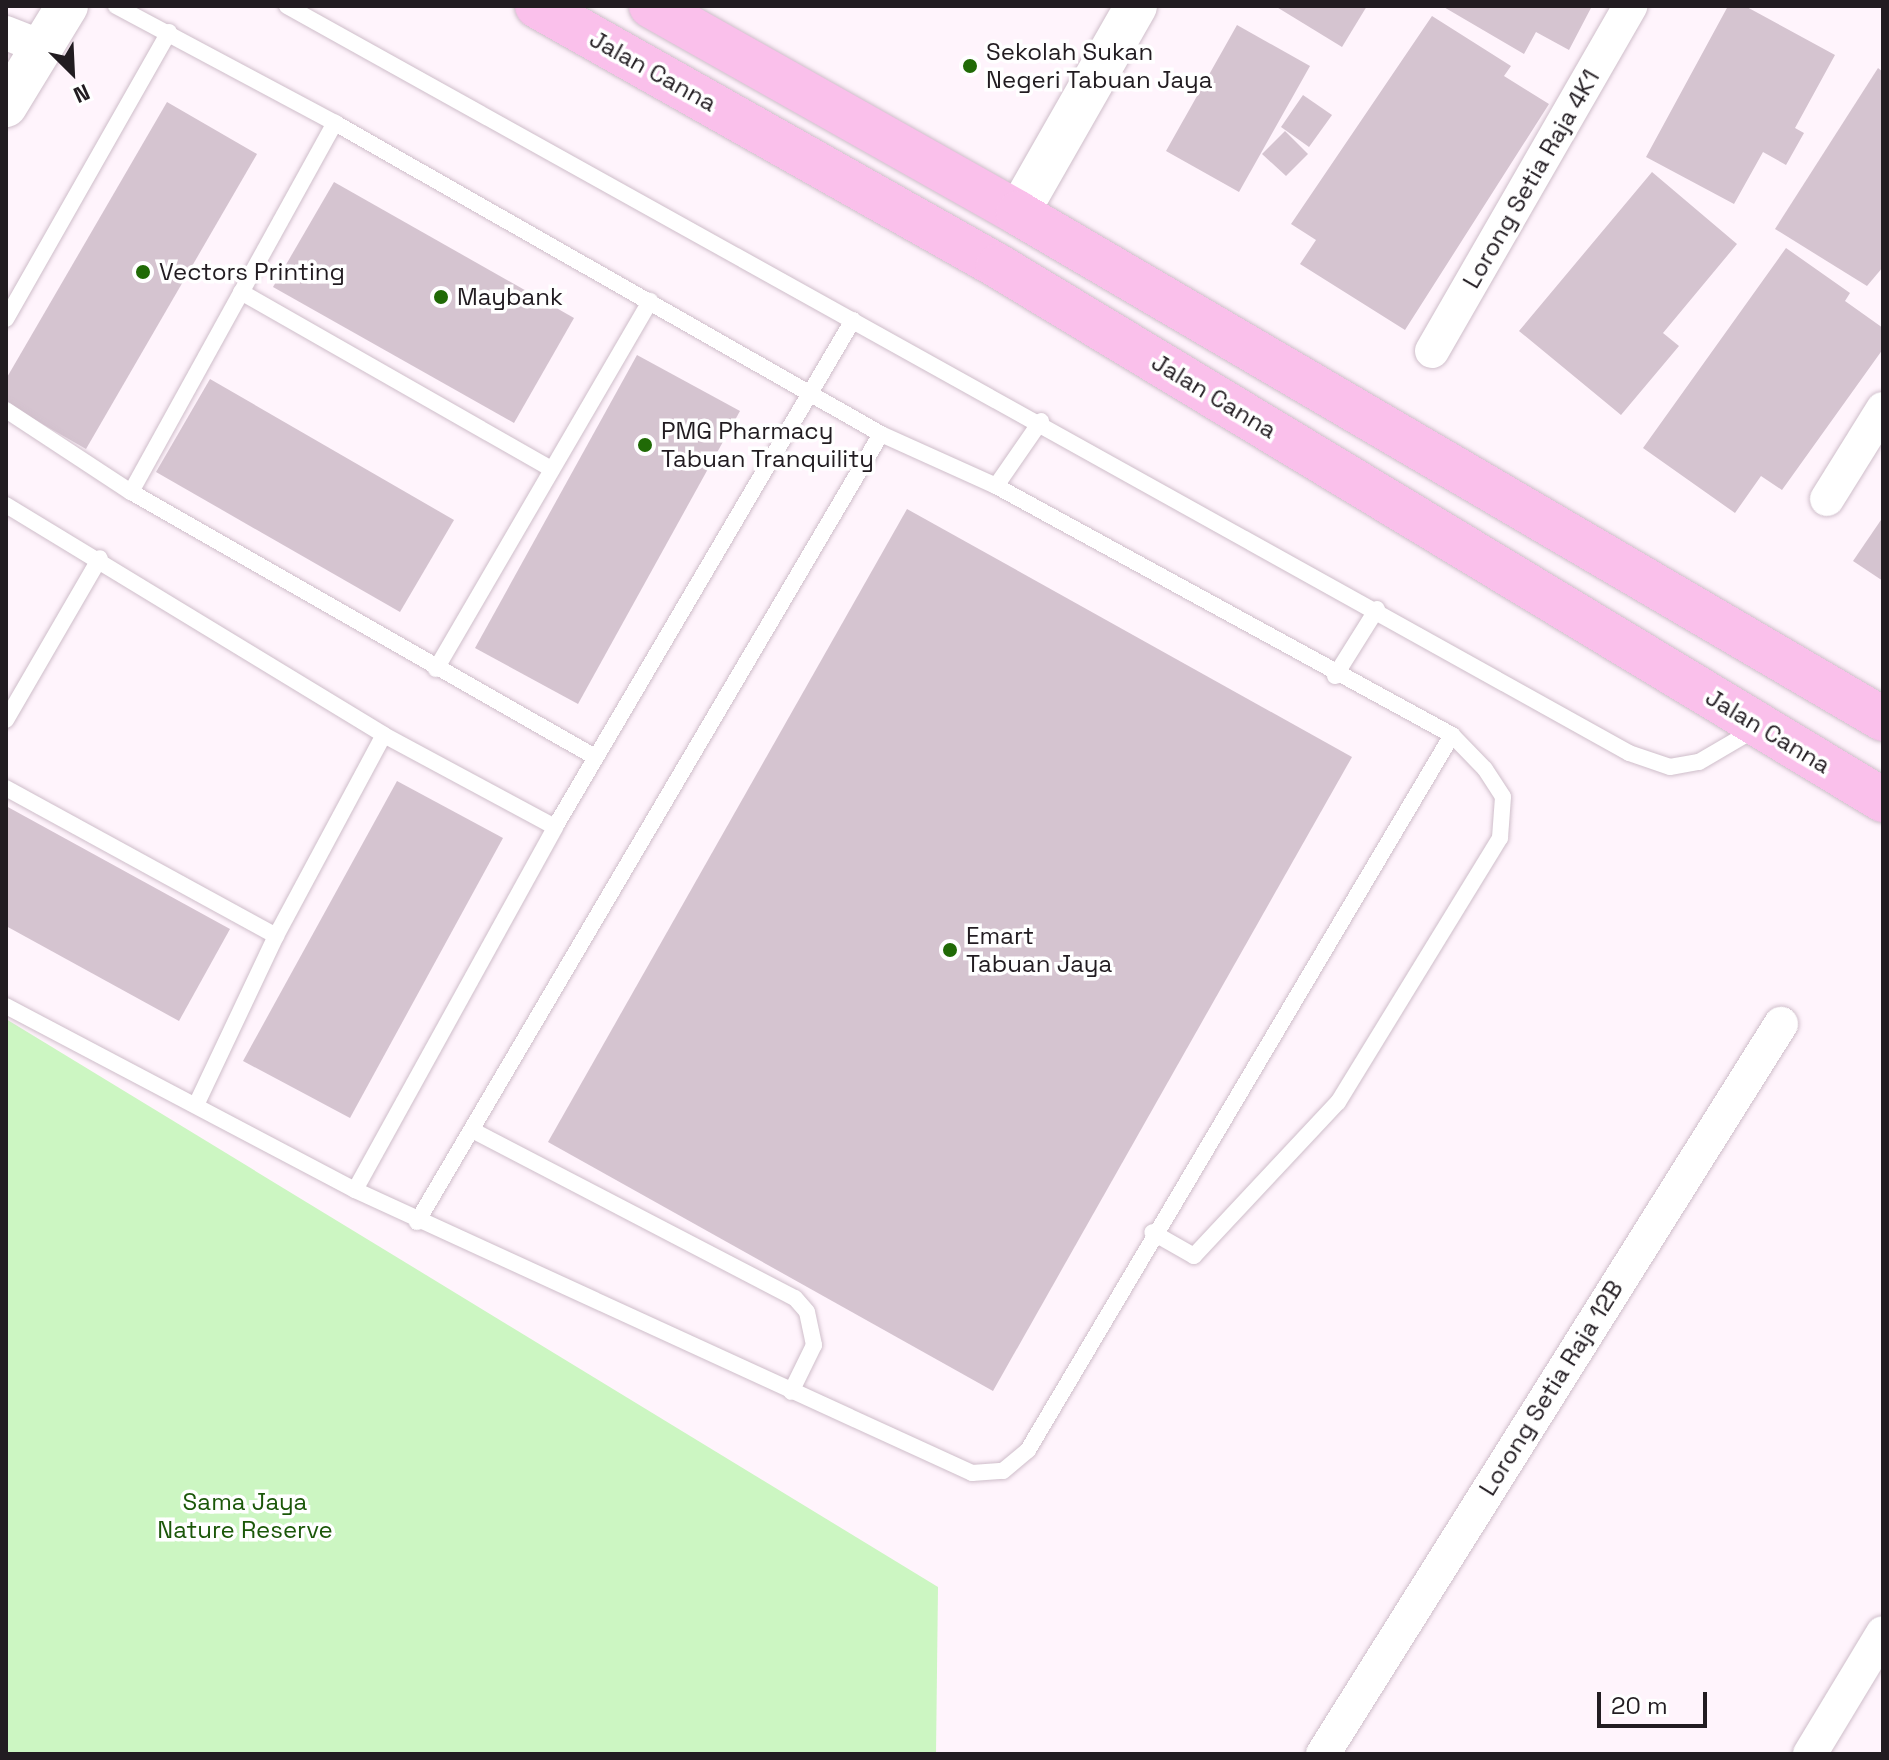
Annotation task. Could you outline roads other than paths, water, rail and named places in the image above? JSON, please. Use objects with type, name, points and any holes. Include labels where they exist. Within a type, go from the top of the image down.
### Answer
[{"type":"highway","name":"Jalan Canna","points":[[537,6],[998,266],[1883,800]]},
{"type":"highway","points":[[651,6],[1018,213],[1883,719]]},
{"type":"street","points":[[6,106],[67,6]]},
{"type":"street","points":[[1018,213],[1136,6]]},
{"type":"street","name":"Lorong Setia Raja 4K1","points":[[1432,351],[1630,6]]},
{"type":"street","points":[[6,33],[44,48]]},
{"type":"street","points":[[1827,499],[1883,409]]},
{"type":"street","name":"Lorong Setia Raja 12B","points":[[1323,1754],[1781,1024]]},
{"type":"street","points":[[1810,1754],[1883,1633]]},
{"type":"lane","points":[[116,6],[335,123],[881,434],[996,486],[1335,676],[1452,735],[1503,797],[1500,838],[1338,1102],[1194,1256],[1152,1232]]},
{"type":"lane","points":[[287,6],[1041,421],[1629,753],[1670,767],[1699,762],[1760,726]]},
{"type":"lane","points":[[6,319],[169,32]]},
{"type":"lane","points":[[131,492],[335,123]]},
{"type":"lane","points":[[241,292],[549,468]]},
{"type":"lane","points":[[436,669],[549,468],[650,301]]},
{"type":"lane","points":[[355,1190],[595,757],[807,392],[853,320]]},
{"type":"lane","points":[[6,410],[131,492],[436,669],[595,757]]},
{"type":"lane","points":[[996,486],[1041,421]]},
{"type":"lane","points":[[417,1222],[881,434]]},
{"type":"lane","points":[[6,505],[100,558],[384,735],[555,827]]},
{"type":"lane","points":[[6,720],[100,558]]},
{"type":"lane","points":[[1335,676],[1377,609]]},
{"type":"lane","points":[[197,1103],[276,936],[384,735]]},
{"type":"lane","points":[[6,1006],[197,1103],[417,1222],[972,1473],[1003,1471],[1028,1450],[1152,1232],[1452,735]]},
{"type":"lane","points":[[6,788],[276,936]]},
{"type":"lane","points":[[472,1130],[795,1298],[807,1312],[814,1345],[791,1392]]},
{"type":"place","name":"Sekolah Sukan Negeri Tabuan Jaya","points":[[970,66]]},
{"type":"place","name":"Vectors Printing","points":[[143,272]]},
{"type":"place","name":"Maybank","points":[[441,297]]},
{"type":"place","name":"PMG Pharmacy Tabuan Tranquility","points":[[645,445]]},
{"type":"place","name":"Emart Tabuan Jaya","points":[[950,950]]},
{"type":"park label","name":"Sama Jaya Nature Reserve","points":[[245,1516]]}]
